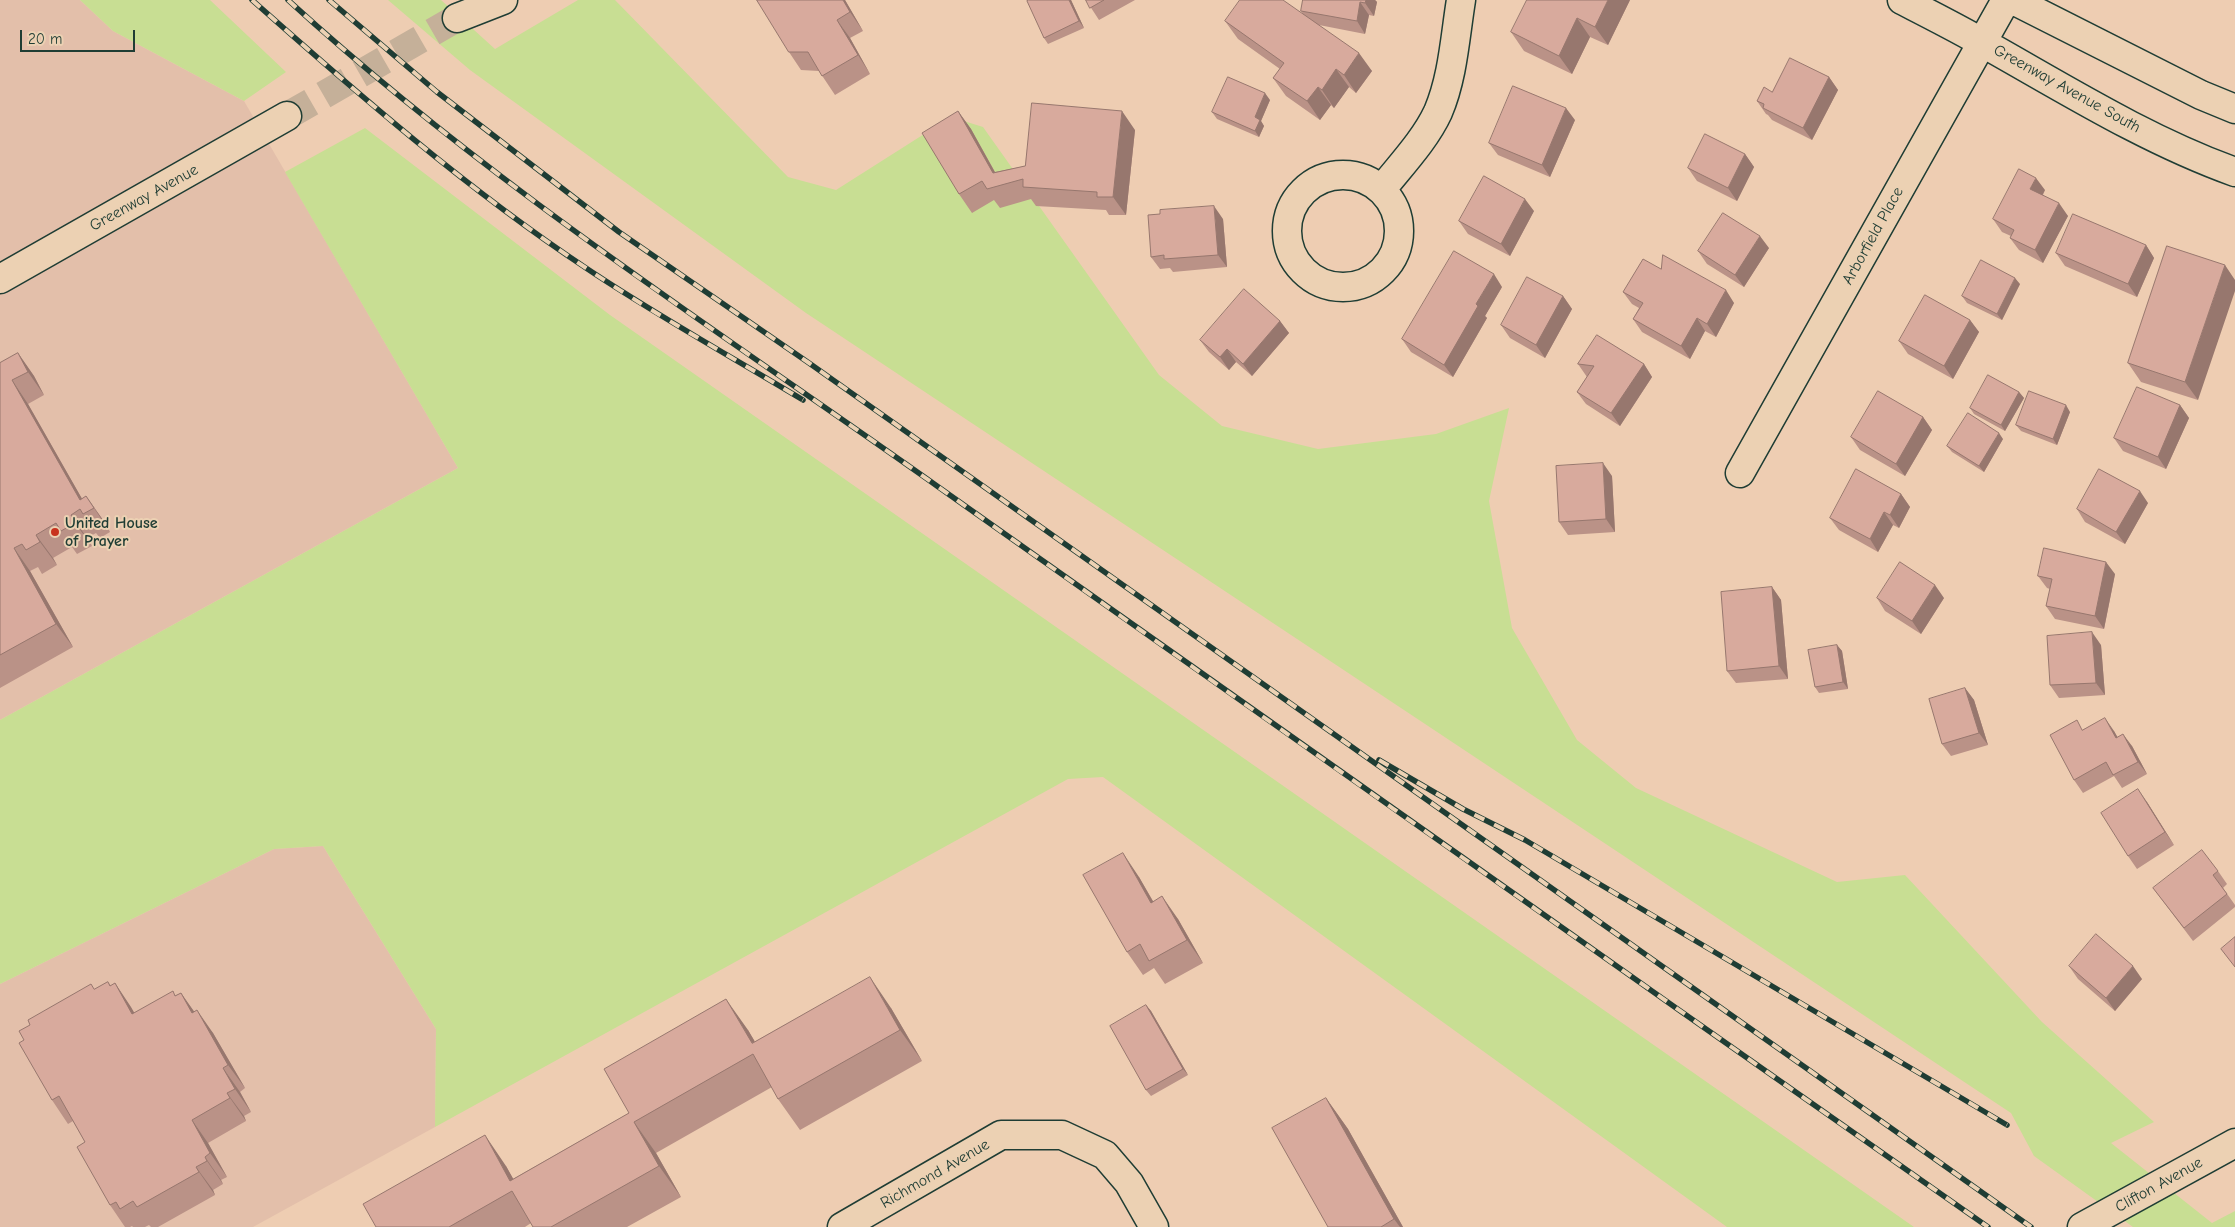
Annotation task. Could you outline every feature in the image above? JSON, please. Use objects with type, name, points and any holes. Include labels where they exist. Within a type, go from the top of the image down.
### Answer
[{"type":"street","points":[[477,0],[457,18],[503,0]]},
{"type":"street","points":[[1382,190],[1419,143],[1437,114],[1447,88],[1461,0]]},
{"type":"street","name":"Greenway Avenue South","points":[[1902,0],[1983,42],[2051,84],[2129,125],[2235,172]]},
{"type":"street","name":"Arborfield Place","points":[[1740,472],[2006,0]]},
{"type":"street","points":[[2013,0],[2193,91],[2235,109]]},
{"type":"street","name":"Greenway Avenue","points":[[0,279],[287,116]]},
{"type":"street","points":[[1340,174],[1363,177],[1382,190],[1395,207],[1400,228],[1396,250],[1385,270],[1366,282],[1345,288],[1323,284],[1304,273],[1291,255],[1286,234],[1289,212],[1300,193],[1318,180],[1340,174]]},
{"type":"street","name":"Richmond Avenue","points":[[842,1227],[1001,1135],[1062,1135],[1105,1155],[1129,1183],[1154,1227]]},
{"type":"street","name":"Clifton Avenue","points":[[2082,1227],[2235,1143]]},
{"type":"shaded area","points":[[0,0],[80,0],[113,31],[244,101],[458,468],[0,720]]},
{"type":"shaded area","points":[[323,846],[436,1029],[435,1127],[253,1227],[0,1227],[0,984],[274,849]]},
{"type":"green space","points":[[80,0],[210,0],[286,72],[244,101],[113,31]]},
{"type":"green space","points":[[388,0],[441,0],[495,49],[578,0],[615,0],[788,177],[836,190],[951,117],[983,127],[1159,375],[1222,426],[1318,449],[1436,434],[1509,408],[1489,501],[1512,628],[1577,740],[1636,788],[1837,882],[1905,875],[2042,1022],[2154,1122],[2111,1143],[2212,1223],[2235,1211],[2235,1227],[2133,1227],[2034,1156],[2011,1113],[806,313],[470,70]]},
{"type":"green space","points":[[365,128],[610,315],[1914,1227],[1727,1227],[1103,777],[1068,779],[435,1127],[436,1029],[323,846],[274,849],[0,984],[0,720],[458,468],[285,172]]},
{"type":"building","points":[[757,0],[843,0],[850,12],[837,20],[858,55],[822,76],[808,52],[789,52]]},
{"type":"building","points":[[1069,0],[1079,21],[1044,38],[1027,1]]},
{"type":"building","points":[[1086,0],[1104,0],[1090,8]]},
{"type":"building","points":[[1240,0],[1283,0],[1359,53],[1344,75],[1336,69],[1322,90],[1318,87],[1307,101],[1273,78],[1284,63],[1225,21]]},
{"type":"building","points":[[1303,0],[1366,0],[1365,3],[1360,2],[1357,21],[1301,11]]},
{"type":"building","points":[[1527,0],[1608,0],[1595,27],[1577,18],[1559,56],[1511,32]]},
{"type":"building","points":[[1790,58],[1829,77],[1803,128],[1763,108],[1764,104],[1757,101],[1764,87],[1772,92]]},
{"type":"building","points":[[1228,77],[1265,93],[1255,117],[1260,120],[1255,131],[1212,112]]},
{"type":"building","points":[[1513,86],[1566,108],[1542,165],[1489,143]]},
{"type":"building","points":[[1032,103],[1122,111],[1113,197],[1097,197],[1097,192],[1023,187],[1023,179],[987,189],[982,181],[959,194],[922,133],[958,111],[993,173],[1025,166]]},
{"type":"building","points":[[1705,134],[1745,154],[1728,188],[1688,168]]},
{"type":"building","points":[[2019,169],[2036,178],[2030,189],[2059,203],[2035,250],[2010,238],[2014,230],[1993,219]]},
{"type":"building","points":[[1484,176],[1525,199],[1501,244],[1459,221]]},
{"type":"building","points":[[1214,206],[1218,255],[1164,259],[1164,255],[1151,257],[1148,215],[1160,214],[1160,210]]},
{"type":"building","points":[[1723,213],[1760,236],[1735,275],[1698,251]]},
{"type":"building","points":[[2073,214],[2146,245],[2128,284],[2056,253]]},
{"type":"building","points":[[2167,246],[2225,265],[2185,382],[2128,363]]},
{"type":"building","points":[[1454,251],[1494,274],[1444,365],[1402,339]]},
{"type":"building","points":[[1663,255],[1726,290],[1707,324],[1697,318],[1681,346],[1633,319],[1643,303],[1623,292],[1643,259],[1661,269]]},
{"type":"building","points":[[1981,260],[2015,278],[1997,314],[1962,296]]},
{"type":"building","points":[[1527,277],[1563,296],[1536,345],[1501,325]]},
{"type":"building","points":[[1244,289],[1280,321],[1243,364],[1227,349],[1220,357],[1200,340]]},
{"type":"building","points":[[1925,295],[1970,320],[1944,366],[1899,341]]},
{"type":"building","points":[[1597,335],[1644,364],[1611,413],[1577,392],[1594,366],[1578,364]]},
{"type":"building","name":"United House of Prayer","points":[[18,353],[28,372],[12,380],[80,500],[86,496],[94,508],[83,514],[80,509],[71,515],[75,523],[61,531],[56,523],[36,535],[40,542],[26,550],[22,544],[14,548],[56,624],[0,655],[0,363]]},
{"type":"building","points":[[1988,375],[2019,392],[2001,425],[1970,408]]},
{"type":"building","points":[[2137,387],[2180,405],[2158,457],[2114,438]]},
{"type":"building","points":[[1878,391],[1923,417],[1896,464],[1851,437]]},
{"type":"building","points":[[2029,391],[2066,405],[2053,439],[2016,425]]},
{"type":"building","points":[[1968,413],[1999,433],[1979,466],[1947,446]]},
{"type":"building","points":[[1603,463],[1606,519],[1559,522],[1556,466]]},
{"type":"building","points":[[1856,469],[1901,494],[1890,515],[1884,512],[1870,539],[1830,518]]},
{"type":"building","points":[[2099,469],[2140,491],[2116,532],[2077,509]]},
{"type":"building","points":[[2044,548],[2106,562],[2095,616],[2046,606],[2052,579],[2038,576]]},
{"type":"building","points":[[1900,562],[1935,585],[1912,621],[1877,598]]},
{"type":"building","points":[[1772,587],[1779,666],[1727,671],[1721,592]]},
{"type":"building","points":[[2092,632],[2096,683],[2050,685],[2047,636]]},
{"type":"building","points":[[1837,645],[1843,682],[1815,687],[1808,650]]},
{"type":"building","points":[[1965,688],[1979,733],[1942,744],[1929,699]]},
{"type":"building","points":[[2105,718],[2116,738],[2123,734],[2138,762],[2113,775],[2106,762],[2074,780],[2050,735],[2077,720],[2082,730]]},
{"type":"building","points":[[2138,789],[2165,832],[2128,856],[2101,813]]},
{"type":"building","points":[[2202,850],[2218,871],[2213,875],[2227,894],[2184,928],[2153,888]]},
{"type":"building","points":[[1123,853],[1151,903],[1162,896],[1187,940],[1149,961],[1140,944],[1127,952],[1083,875]]},
{"type":"building","points":[[2096,934],[2133,966],[2106,998],[2069,966]]},
{"type":"building","points":[[2235,937],[2235,967],[2221,949]]},
{"type":"building","points":[[870,977],[900,1030],[778,1099],[753,1054],[634,1122],[659,1166],[551,1227],[533,1227],[512,1191],[449,1227],[376,1227],[363,1204],[485,1135],[510,1181],[629,1113],[604,1069],[726,999],[752,1043]]},
{"type":"building","points":[[108,982],[110,986],[115,983],[132,1014],[173,991],[175,996],[181,993],[192,1013],[197,1010],[228,1065],[223,1068],[235,1089],[227,1093],[230,1098],[192,1120],[210,1153],[205,1157],[207,1161],[196,1167],[199,1172],[137,1207],[133,1201],[120,1209],[116,1202],[110,1205],[77,1147],[85,1142],[59,1096],[52,1100],[19,1043],[24,1040],[19,1031],[30,1025],[28,1020],[91,984],[94,989]]},
{"type":"building","points":[[1146,1005],[1183,1069],[1146,1090],[1110,1026]]},
{"type":"building","points":[[1326,1098],[1394,1219],[1381,1227],[1328,1227],[1272,1128]]},
{"type":"tunnel","points":[[287,116],[457,18]]},
{"type":"railway","points":[[252,0],[414,140],[542,238],[639,302],[803,400]]},
{"type":"railway","points":[[288,0],[364,67],[443,131],[605,253],[1988,1227]]},
{"type":"railway","points":[[329,0],[437,92],[619,232],[809,363],[2031,1227]]},
{"type":"railway","points":[[1379,760],[1463,809],[1525,840],[2007,1125]]},
{"type":"place","name":"United House of Prayer","points":[[55,532]]}]
